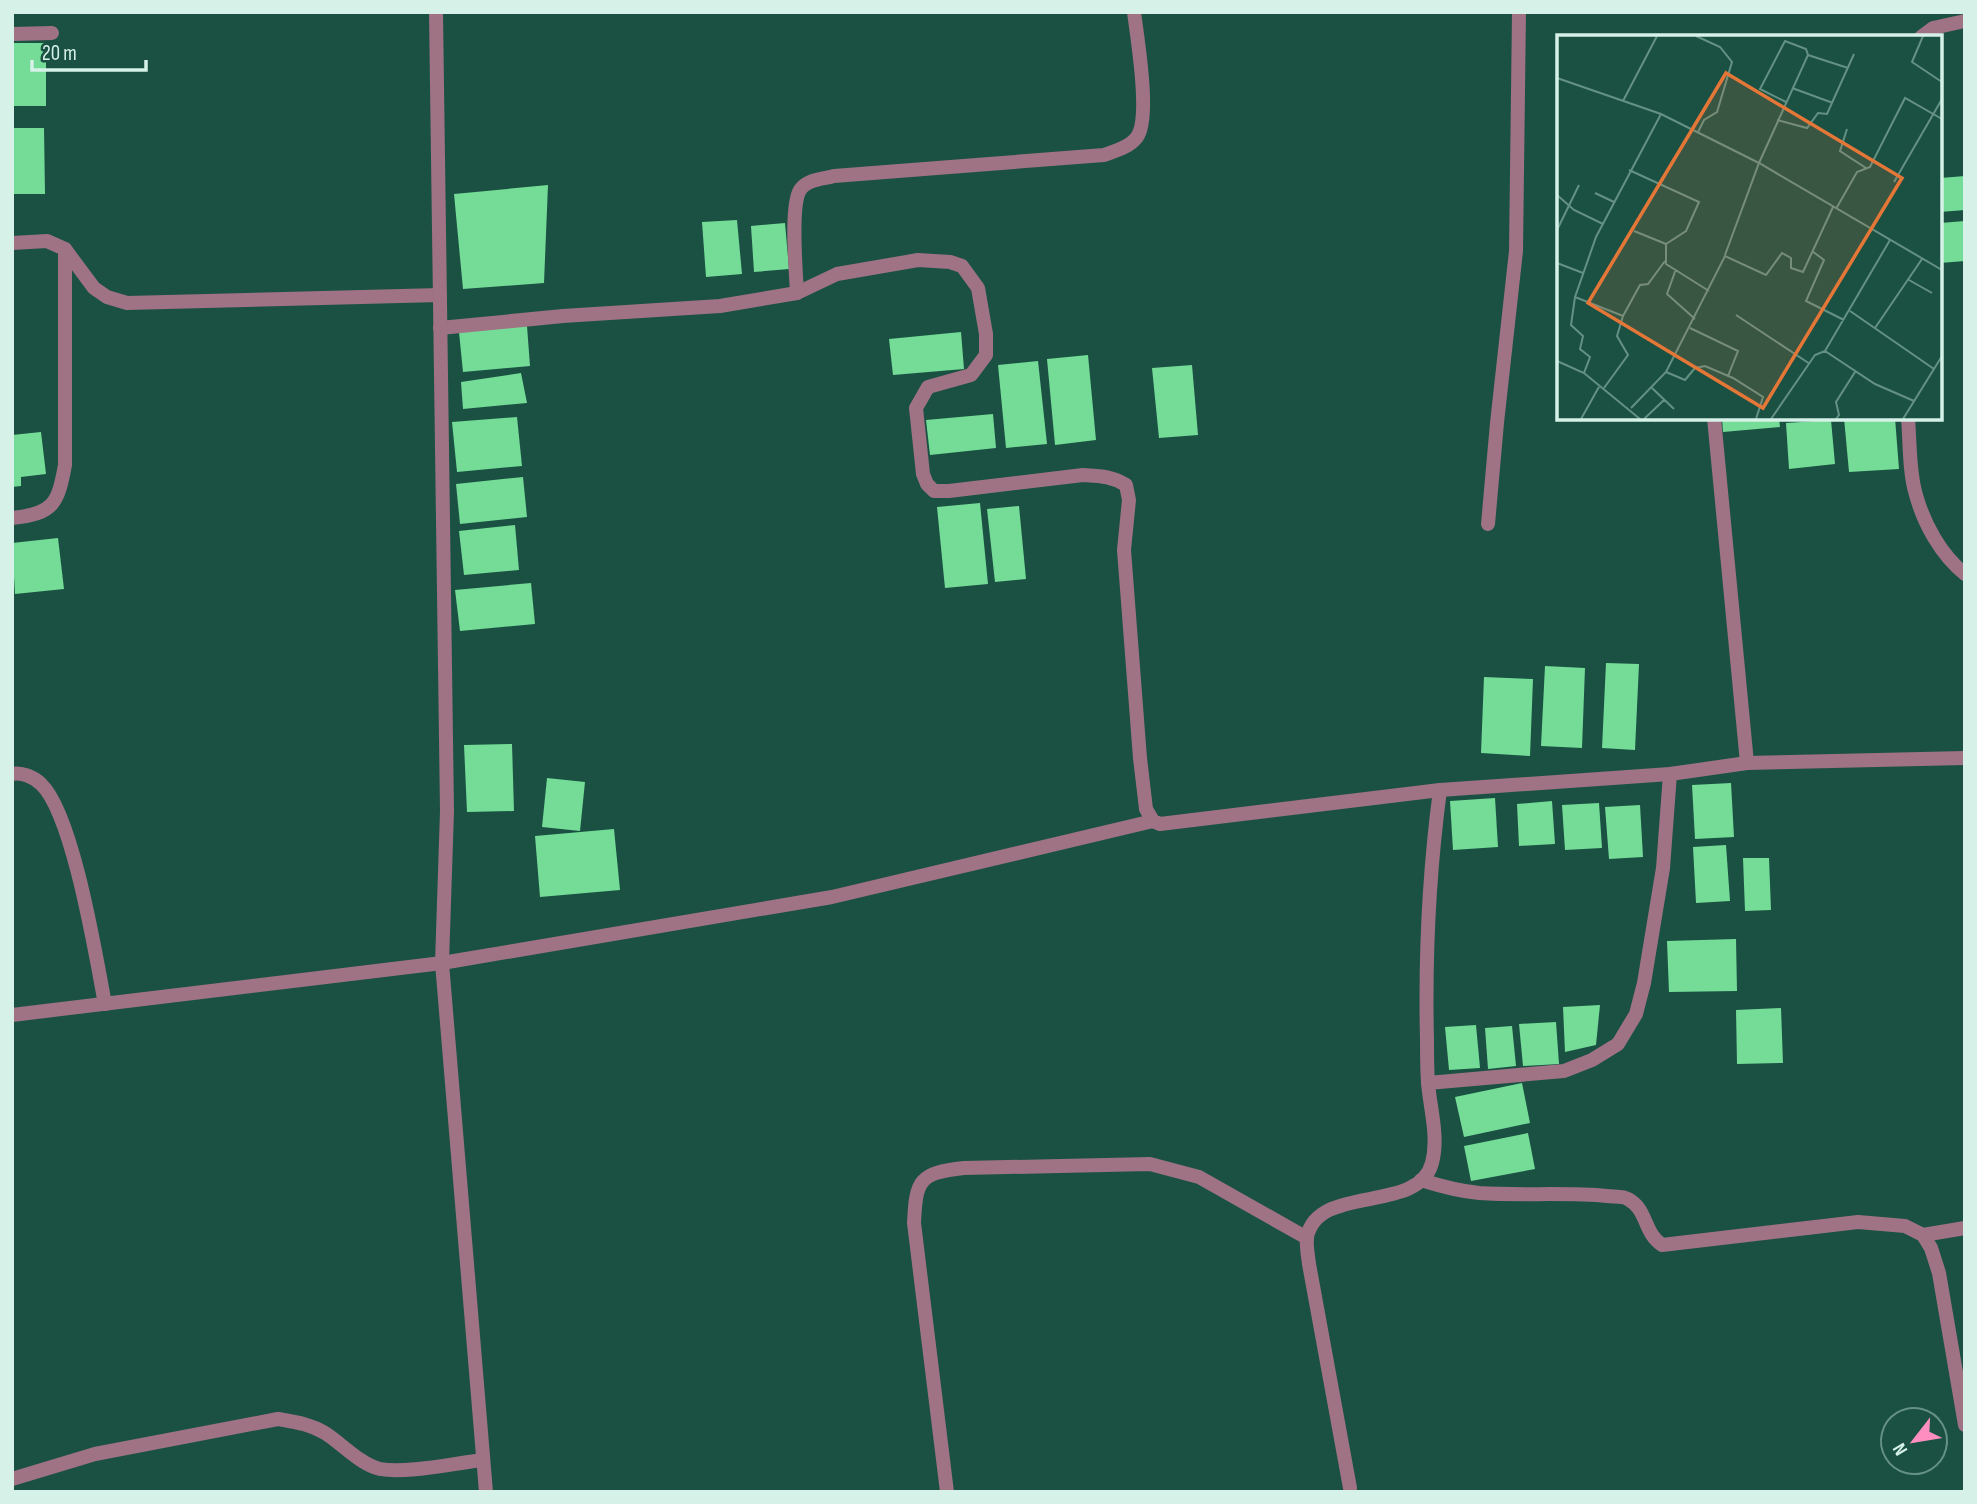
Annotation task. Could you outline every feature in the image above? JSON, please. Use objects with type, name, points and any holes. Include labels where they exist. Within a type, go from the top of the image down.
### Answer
[{"type":"street","points":[[436,12],[447,811],[442,963],[485,1492]]},
{"type":"street","points":[[797,293],[795,206],[800,190],[810,181],[834,176],[1104,155],[1122,149],[1138,136],[1143,121],[1143,91],[1134,12]]},
{"type":"street","points":[[1488,524],[1516,251],[1519,12]]},
{"type":"street","points":[[1924,35],[1933,28],[1965,21]]},
{"type":"street","points":[[12,34],[52,33]]},
{"type":"street","points":[[12,243],[47,241],[65,249],[94,288],[107,297],[127,303],[440,295]]},
{"type":"street","points":[[12,518],[34,516],[51,507],[59,496],[61,486],[65,465],[65,249]]},
{"type":"street","points":[[440,328],[563,316],[720,306],[797,293],[837,274],[918,260],[962,265],[978,288],[986,334],[986,355],[971,374],[928,387],[920,397],[916,408],[923,474],[934,491],[1083,475],[1106,476],[1126,485],[1129,500],[1125,550],[1140,758],[1146,809],[1153,821]]},
{"type":"street","points":[[1714,420],[1748,763]]},
{"type":"street","points":[[1908,420],[1915,493],[1929,528],[1954,565],[1965,574]]},
{"type":"street","points":[[12,1015],[442,963],[832,897],[1153,821],[1160,824],[1440,790],[1670,774],[1748,763],[1965,758]]},
{"type":"street","points":[[12,774],[22,773],[42,784],[59,813],[79,878],[106,1004]]},
{"type":"street","points":[[1428,1083],[1564,1071],[1592,1060],[1618,1044],[1636,1014],[1644,982],[1664,867],[1670,774]]},
{"type":"street","points":[[1350,1488],[1309,1264],[1307,1238],[1315,1220],[1329,1209],[1407,1189],[1421,1180],[1432,1164],[1433,1127],[1428,1083],[1425,962],[1440,790]]},
{"type":"street","points":[[947,1492],[914,1223],[916,1191],[923,1181],[939,1171],[964,1168],[1150,1164],[1199,1177],[1307,1238]]},
{"type":"street","points":[[1421,1180],[1453,1190],[1480,1193],[1627,1198],[1638,1207],[1646,1220],[1651,1237],[1662,1245],[1858,1222],[1905,1226],[1923,1234],[1965,1228]]},
{"type":"street","points":[[1923,1234],[1939,1273],[1965,1425]]},
{"type":"street","points":[[12,1479],[95,1454],[278,1419],[303,1422],[378,1469],[408,1469],[483,1460]]},
{"type":"building","points":[[12,43],[46,43],[46,106],[12,106]]},
{"type":"building","points":[[12,128],[44,128],[45,194],[12,194]]},
{"type":"building","points":[[1965,176],[1965,210],[1942,212],[1942,178]]},
{"type":"building","points":[[548,185],[544,283],[463,289],[454,194]]},
{"type":"building","points":[[737,220],[742,274],[706,277],[702,222]]},
{"type":"building","points":[[1965,221],[1965,261],[1942,263],[1942,223]]},
{"type":"building","points":[[785,223],[789,269],[754,272],[751,226]]},
{"type":"building","points":[[527,326],[530,366],[463,372],[459,332]]},
{"type":"building","points":[[961,332],[964,369],[893,375],[889,339]]},
{"type":"building","points":[[1088,355],[1096,440],[1055,445],[1047,359]]},
{"type":"building","points":[[1038,361],[1047,444],[1006,448],[998,365]]},
{"type":"building","points":[[1192,365],[1198,435],[1159,438],[1152,368]]},
{"type":"building","points":[[521,373],[527,403],[463,409],[461,382]]},
{"type":"building","points":[[993,414],[996,448],[930,455],[926,420]]},
{"type":"building","points":[[517,417],[522,466],[457,472],[452,422]]},
{"type":"building","points":[[1722,420],[1779,420],[1780,427],[1723,432]]},
{"type":"building","points":[[1831,420],[1835,464],[1789,469],[1786,423]]},
{"type":"building","points":[[1844,420],[1895,420],[1899,469],[1849,472]]},
{"type":"building","points":[[41,432],[46,474],[21,477],[21,486],[12,487],[12,435]]},
{"type":"building","points":[[523,477],[527,517],[460,524],[456,484]]},
{"type":"building","points":[[980,503],[988,584],[945,588],[937,507]]},
{"type":"building","points":[[1019,506],[1026,579],[995,582],[987,509]]},
{"type":"building","points":[[515,525],[519,570],[464,575],[459,531]]},
{"type":"building","points":[[58,538],[64,589],[15,594],[12,543]]},
{"type":"building","points":[[531,583],[535,624],[460,631],[455,590]]},
{"type":"building","points":[[1606,663],[1639,664],[1635,750],[1602,748]]},
{"type":"building","points":[[1545,666],[1585,668],[1582,748],[1541,746]]},
{"type":"building","points":[[1484,677],[1533,679],[1530,756],[1481,753]]},
{"type":"building","points":[[512,744],[514,811],[467,812],[464,745]]},
{"type":"building","points":[[547,778],[585,782],[580,831],[542,827]]},
{"type":"building","points":[[1731,783],[1734,837],[1695,839],[1692,785]]},
{"type":"building","points":[[1495,798],[1498,847],[1453,850],[1450,801]]},
{"type":"building","points":[[1552,801],[1555,844],[1519,846],[1517,804]]},
{"type":"building","points":[[1599,803],[1602,848],[1565,850],[1562,805]]},
{"type":"building","points":[[1640,805],[1643,857],[1609,859],[1605,807]]},
{"type":"building","points":[[614,829],[620,890],[540,897],[535,836]]},
{"type":"building","points":[[1726,845],[1730,901],[1696,903],[1693,847]]},
{"type":"building","points":[[1743,858],[1769,858],[1771,910],[1745,911]]},
{"type":"building","points":[[1736,939],[1737,991],[1669,992],[1667,941]]},
{"type":"building","points":[[1600,1005],[1596,1045],[1565,1052],[1563,1007]]},
{"type":"building","points":[[1781,1008],[1783,1063],[1737,1064],[1736,1010]]},
{"type":"building","points":[[1556,1022],[1559,1064],[1523,1066],[1519,1024]]},
{"type":"building","points":[[1476,1025],[1480,1068],[1449,1070],[1445,1027]]},
{"type":"building","points":[[1512,1026],[1516,1066],[1488,1069],[1485,1028]]},
{"type":"building","points":[[1522,1083],[1530,1123],[1464,1137],[1455,1097]]},
{"type":"building","points":[[1528,1133],[1535,1169],[1471,1181],[1464,1146]]}]
